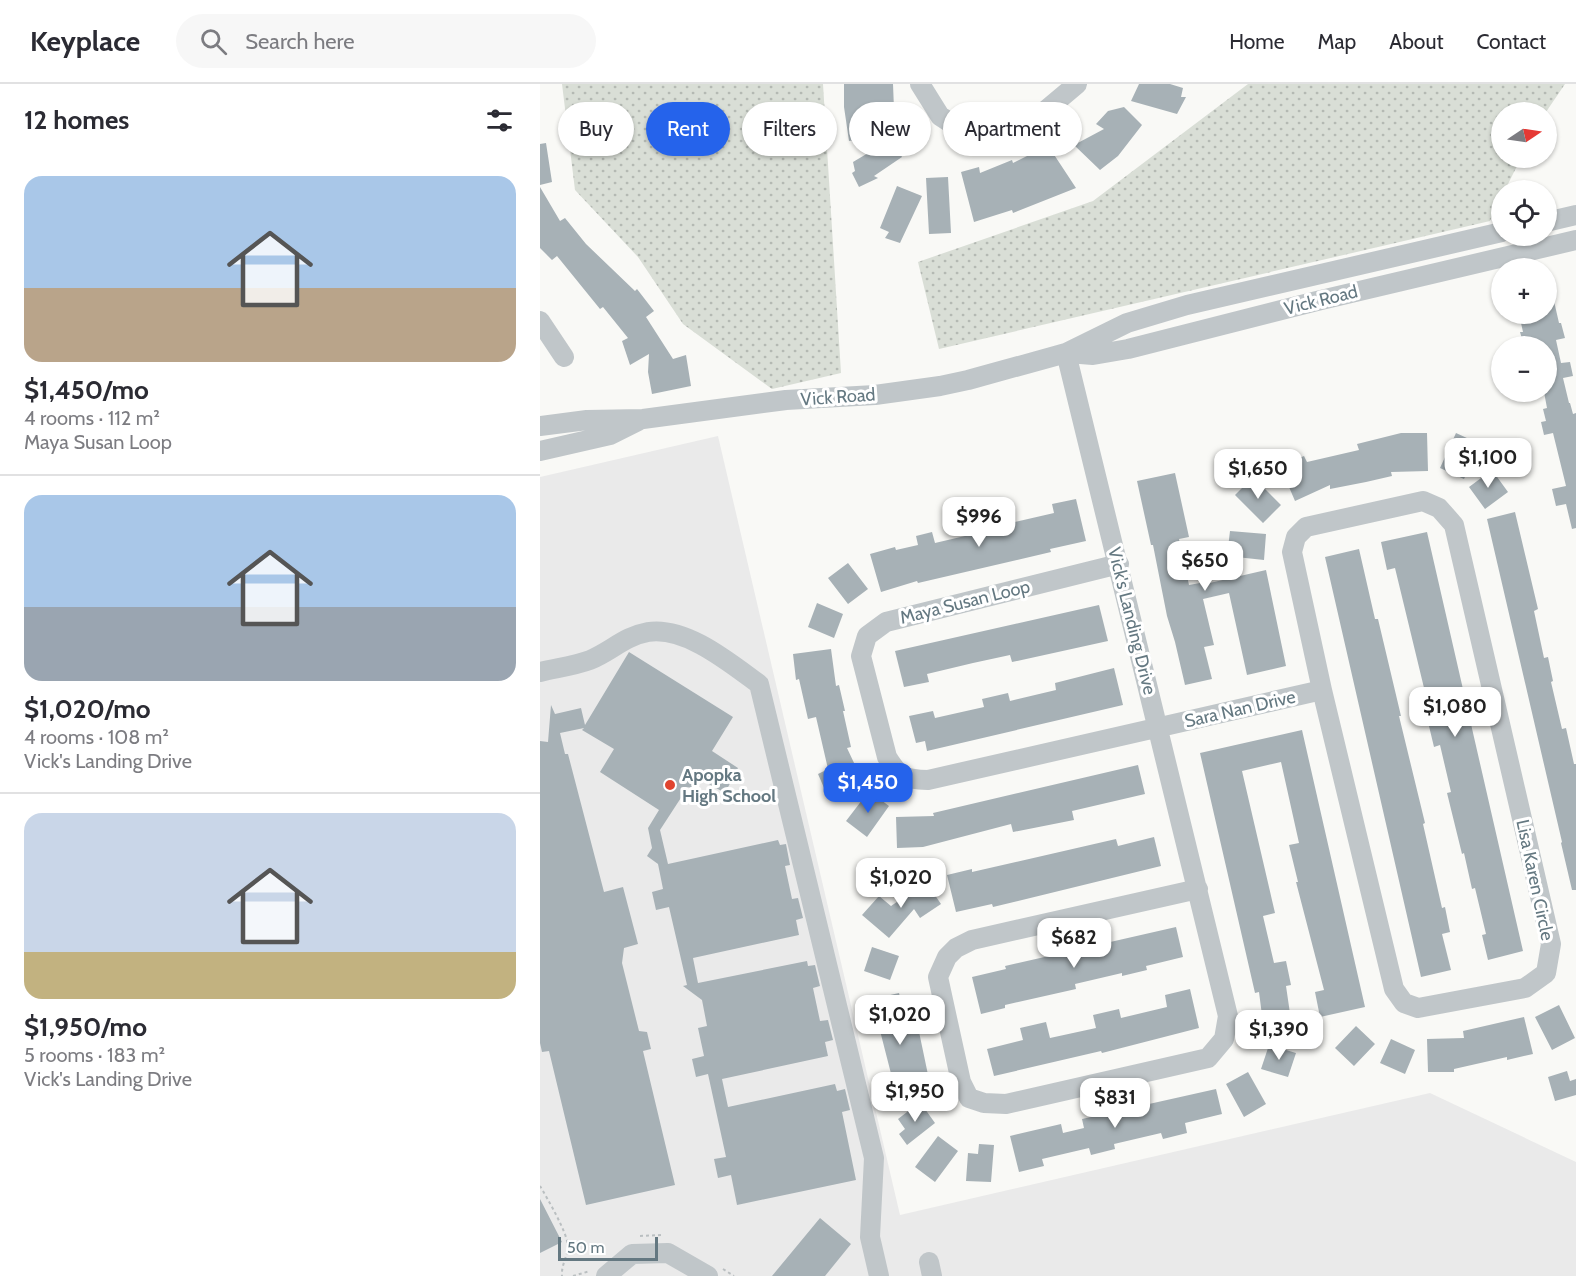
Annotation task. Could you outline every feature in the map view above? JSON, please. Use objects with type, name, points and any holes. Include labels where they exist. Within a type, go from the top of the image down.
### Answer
[{"type":"street","points":[[920,84],[939,116],[974,138],[1009,132],[1045,111],[1077,84]]},
{"type":"street","points":[[1557,220],[1573,216],[1576,241]]},
{"type":"street","name":"Vick Road","points":[[540,426],[587,420],[643,419],[786,400],[875,395],[968,380],[1066,353],[1127,323],[1187,305],[1491,235]]},
{"type":"street","name":"Vick Road","points":[[1066,353],[1093,355],[1128,349],[1317,301],[1576,241]]},
{"type":"street","points":[[540,321],[564,357]]},
{"type":"street","name":"Vick's Landing Drive","points":[[1066,353],[1119,564],[1198,889],[1228,1016],[1224,1039],[1208,1058],[1006,1104],[984,1103],[969,1098],[961,1082],[938,977],[947,957],[956,948],[972,940],[1198,889]]},
{"type":"street","name":"Vick Road","points":[[540,451],[610,435],[643,419]]},
{"type":"street","name":"Lisa Karen Circle","points":[[1423,501],[1439,507],[1454,525],[1549,933],[1551,944],[1546,974],[1525,988],[1418,1008],[1404,1003],[1394,989],[1322,690],[1292,552],[1296,537],[1306,527],[1423,501]]},
{"type":"street","name":"Maya Susan Loop","points":[[1119,564],[886,622],[867,636],[861,656],[887,757],[896,771],[908,779],[928,780],[1159,728]]},
{"type":"street","points":[[540,672],[590,660],[629,638],[649,632],[671,633],[691,639],[759,684],[874,1158],[870,1237],[879,1276]]},
{"type":"street","name":"Sara Nan Drive","points":[[1159,728],[1322,690]]},
{"type":"street","points":[[606,1276],[632,1254],[668,1253],[708,1276]]},
{"type":"path","points":[[540,1186],[569,1245],[562,1276]]},
{"type":"shaded area","points":[[562,84],[823,84],[824,102],[742,102],[742,156],[827,156],[841,373],[772,389],[683,324],[638,257],[575,190],[571,156],[634,156],[634,102],[564,102]]},
{"type":"shaded area","points":[[1248,84],[1565,84],[1553,102],[1491,102],[1491,168],[1516,168],[1510,180],[1491,180],[1490,221],[939,349],[918,262],[1093,201]]},
{"type":"shaded area","name":"Apopka High School","points":[[718,436],[900,1215],[1430,1093],[1576,1162],[1576,1276],[540,1276],[540,477]]},
{"type":"building","points":[[844,84],[893,84],[894,102],[849,102],[849,141],[844,107]]},
{"type":"building","points":[[1139,84],[1170,84],[1183,88],[1181,97],[1186,97],[1177,114],[1131,101]]},
{"type":"building","points":[[1124,107],[1142,125],[1118,156],[1100,170],[1082,153],[1082,141],[1104,129],[1096,124],[1108,111]]},
{"type":"building","points":[[546,143],[552,182],[540,185],[540,144]]},
{"type":"building","points":[[863,156],[902,157],[874,176],[878,178],[859,187],[852,173],[855,171],[853,162]]},
{"type":"building","points":[[1027,156],[1055,156],[1076,188],[1013,213],[1012,210],[974,222],[961,172],[979,167],[980,173],[1012,160],[1013,163]]},
{"type":"building","points":[[948,177],[951,233],[929,234],[926,178]]},
{"type":"building","points":[[897,186],[922,196],[900,243],[885,238],[889,232],[880,228]]},
{"type":"building","points":[[540,187],[560,221],[565,218],[586,244],[635,291],[637,289],[654,311],[646,317],[673,359],[686,355],[691,386],[652,394],[648,372],[649,354],[630,365],[622,341],[628,338],[603,307],[600,309],[557,256],[552,260],[540,248]]},
{"type":"building","points":[[1557,314],[1565,338],[1557,340],[1557,336],[1521,336],[1520,332],[1523,332],[1521,324],[1557,324]]},
{"type":"building","points":[[1557,345],[1561,363],[1570,362],[1573,376],[1563,378],[1573,414],[1576,413],[1576,528],[1572,529],[1566,504],[1556,506],[1552,489],[1566,486],[1553,433],[1544,435],[1541,422],[1546,421],[1543,409],[1547,408],[1546,402],[1557,402]]},
{"type":"building","points":[[1401,433],[1427,433],[1428,471],[1391,472],[1392,476],[1366,482],[1330,489],[1330,485],[1295,501],[1280,466],[1304,456],[1307,462],[1359,450],[1357,444]]},
{"type":"building","points":[[1456,433],[1480,444],[1464,479],[1440,468]]},
{"type":"building","points":[[1492,470],[1508,492],[1485,509],[1469,487]]},
{"type":"building","points":[[1175,473],[1189,537],[1179,539],[1189,585],[1200,583],[1201,585],[1266,570],[1286,666],[1247,675],[1229,593],[1203,599],[1214,645],[1204,647],[1212,679],[1185,685],[1137,481]]},
{"type":"building","points":[[1253,477],[1281,505],[1263,523],[1235,495]]},
{"type":"building","points":[[1076,499],[1086,541],[1050,549],[1051,552],[918,583],[917,581],[881,592],[870,554],[895,547],[896,550],[918,545],[916,536],[932,532],[935,543],[982,532],[981,526],[1006,520],[1006,524],[1054,513],[1052,504]]},
{"type":"building","points":[[1515,512],[1538,609],[1534,611],[1544,658],[1548,657],[1553,681],[1551,682],[1562,729],[1566,728],[1574,764],[1576,764],[1576,890],[1572,890],[1487,519]]},
{"type":"building","points":[[1230,531],[1266,534],[1264,560],[1227,556]]},
{"type":"building","points":[[1427,532],[1523,951],[1488,960],[1482,935],[1486,934],[1475,888],[1472,889],[1464,853],[1462,854],[1447,793],[1451,792],[1440,745],[1434,747],[1428,722],[1432,721],[1395,568],[1387,570],[1381,542]]},
{"type":"building","points":[[1359,549],[1375,619],[1378,619],[1442,908],[1445,907],[1450,932],[1442,934],[1451,970],[1421,977],[1325,557]]},
{"type":"building","points":[[848,563],[868,589],[848,604],[828,578]]},
{"type":"building","points":[[817,603],[843,614],[834,638],[808,627]]},
{"type":"building","points":[[1099,605],[1108,641],[1012,662],[1010,655],[973,663],[927,674],[929,682],[904,687],[895,651]]},
{"type":"building","points":[[831,649],[836,686],[839,685],[851,747],[847,748],[863,782],[828,797],[818,774],[828,769],[816,717],[808,719],[799,679],[796,680],[793,654]]},
{"type":"building","points":[[629,652],[733,717],[712,751],[738,768],[725,793],[700,779],[693,790],[688,787],[660,830],[668,864],[778,840],[780,845],[786,844],[790,865],[785,866],[792,899],[798,898],[803,918],[796,920],[799,935],[693,958],[698,983],[807,961],[808,966],[815,965],[820,986],[813,988],[820,1021],[828,1020],[833,1040],[825,1042],[828,1056],[722,1079],[728,1107],[835,1084],[837,1091],[845,1089],[850,1110],[842,1112],[856,1180],[737,1205],[731,1175],[718,1178],[714,1159],[726,1157],[708,1074],[696,1077],[692,1059],[704,1056],[698,1028],[707,1026],[702,1000],[683,986],[687,985],[669,907],[656,910],[652,892],[663,889],[658,864],[647,856],[652,848],[648,828],[659,810],[600,772],[614,749],[582,730],[584,728],[560,733],[565,754],[568,754],[604,892],[623,887],[638,944],[624,948],[622,963],[639,1031],[647,1032],[651,1049],[643,1051],[675,1185],[586,1205],[549,1051],[542,1052],[540,1043],[540,741],[548,742],[551,705],[555,714],[581,708],[585,725]]},
{"type":"building","points":[[1114,668],[1123,705],[927,751],[925,741],[916,743],[909,716],[933,711],[935,718],[984,707],[982,699],[1008,693],[1010,701],[1056,690],[1055,683]]},
{"type":"building","points":[[1302,730],[1365,1007],[1320,1017],[1315,992],[1324,990],[1296,882],[1298,882],[1289,845],[1299,843],[1281,762],[1242,771],[1275,913],[1263,916],[1274,963],[1286,961],[1291,985],[1286,986],[1292,1027],[1264,1031],[1259,992],[1255,993],[1200,753]]},
{"type":"building","points":[[1138,765],[1145,794],[1072,811],[1074,820],[1013,832],[1011,824],[923,847],[897,848],[896,817],[934,816],[933,813]]},
{"type":"building","points":[[869,791],[889,806],[867,837],[846,821]]},
{"type":"building","points":[[1154,837],[1161,866],[993,907],[992,904],[956,912],[947,875],[972,869],[972,872],[1116,839],[1118,846]]},
{"type":"building","points":[[926,882],[941,904],[920,918],[914,909],[889,938],[862,915],[879,896],[891,906]]},
{"type":"building","points":[[1176,927],[1183,957],[1146,966],[1147,970],[1122,976],[1122,973],[1075,984],[1076,989],[1005,1005],[1005,1008],[981,1014],[972,977],[1006,969],[1005,966]]},
{"type":"building","points":[[872,947],[899,956],[890,980],[864,971]]},
{"type":"building","points":[[1190,989],[1199,1028],[1102,1053],[1101,1051],[994,1076],[987,1049],[1023,1040],[1020,1028],[1046,1022],[1050,1038],[1096,1028],[1093,1015],[1119,1009],[1121,1018],[1167,1007],[1165,995]]},
{"type":"building","points":[[899,993],[908,1030],[918,1027],[931,1089],[897,1097],[876,1015],[868,1017],[864,1001]]},
{"type":"building","points":[[1559,1005],[1575,1038],[1552,1050],[1535,1017]]},
{"type":"building","points":[[1524,1017],[1533,1054],[1507,1060],[1507,1057],[1454,1069],[1454,1072],[1428,1072],[1427,1039],[1464,1038],[1463,1031]]},
{"type":"building","points":[[1356,1026],[1375,1044],[1354,1066],[1335,1048]]},
{"type":"building","points":[[1391,1039],[1415,1050],[1405,1074],[1380,1063]]},
{"type":"building","points":[[1269,1045],[1296,1053],[1288,1077],[1261,1069]]},
{"type":"building","points":[[1567,1071],[1570,1081],[1576,1079],[1576,1095],[1555,1101],[1548,1077]]},
{"type":"building","points":[[1248,1072],[1266,1104],[1244,1117],[1226,1084]]},
{"type":"building","points":[[1216,1089],[1222,1114],[1185,1123],[1187,1133],[1163,1139],[1161,1133],[1114,1144],[1115,1149],[1091,1155],[1089,1148],[1042,1159],[1044,1166],[1019,1172],[1010,1136],[1061,1124],[1063,1133],[1084,1128],[1082,1119]]},
{"type":"building","points":[[920,1102],[935,1123],[907,1145],[899,1134],[905,1129],[898,1119]]},
{"type":"building","points":[[938,1136],[958,1151],[935,1182],[915,1167]]},
{"type":"building","points":[[979,1144],[994,1145],[991,1182],[966,1181],[968,1153],[978,1154]]},
{"type":"building","points":[[540,1199],[562,1242],[540,1253]]},
{"type":"building","points":[[820,1218],[851,1244],[825,1276],[772,1276]]},
{"type":"place","name":"Apopka High School","points":[[670,785]]}]
